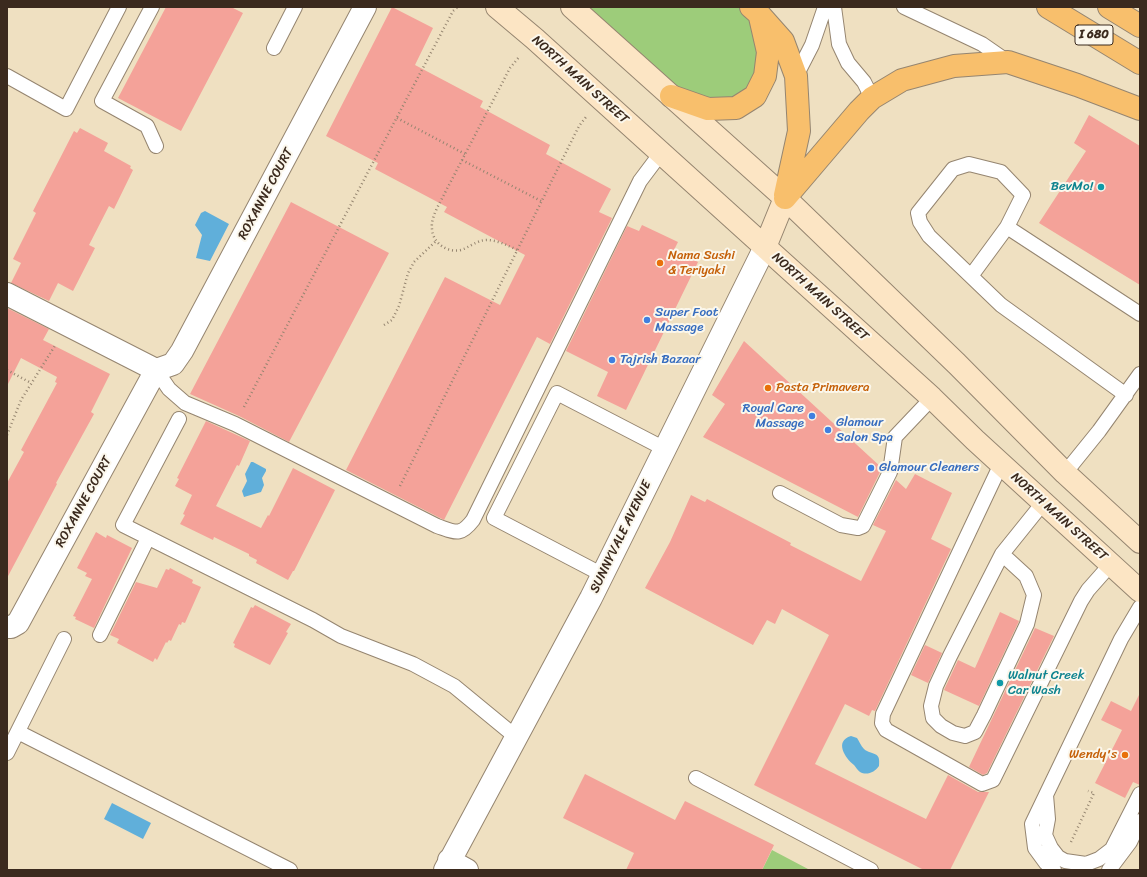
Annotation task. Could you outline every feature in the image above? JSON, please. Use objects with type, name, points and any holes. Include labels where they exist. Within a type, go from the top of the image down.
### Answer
[{"type":"highway","name":"I 680","points":[[1048,7],[1140,63]]},
{"type":"highway","name":"I 680","points":[[1109,7],[1140,26]]},
{"type":"highway","points":[[671,96],[708,109],[736,108],[755,96],[765,76],[768,52],[755,10]]},
{"type":"highway","points":[[755,10],[782,41],[796,76],[799,131],[785,198]]},
{"type":"highway","points":[[785,198],[859,111],[872,98],[902,80],[954,66],[1008,62],[1077,85],[1140,109]]},
{"type":"main road","name":"NORTH MAIN STREET","points":[[497,7],[602,99],[932,398],[1043,503],[1140,591]]},
{"type":"main road","points":[[572,7],[785,198],[951,358],[1065,472],[1140,542]]},
{"type":"main road","name":"SUNNYVALE AVENUE","points":[[765,247],[785,198]]},
{"type":"street","name":"ROXANNE COURT","points":[[7,626],[11,627],[18,623],[156,370],[173,364],[182,351],[365,7]]},
{"type":"street","name":"SUNNYVALE AVENUE","points":[[454,867],[516,737],[603,575],[765,247]]},
{"type":"street","points":[[7,294],[156,370]]},
{"type":"lane","points":[[7,76],[66,109],[119,7]]},
{"type":"lane","points":[[152,7],[102,101],[147,126],[156,146]]},
{"type":"lane","points":[[274,48],[295,7]]},
{"type":"lane","points":[[796,76],[812,45],[825,7]]},
{"type":"lane","points":[[834,7],[838,44],[848,63],[864,82],[872,98]]},
{"type":"lane","points":[[904,7],[982,44],[1008,62]]},
{"type":"lane","points":[[156,370],[169,389],[185,403],[235,424],[437,526],[457,532],[467,528],[473,520],[640,181],[661,153]]},
{"type":"lane","points":[[971,276],[1007,227],[1024,195],[1001,172],[969,164],[953,169],[918,213],[920,222],[929,236],[971,276],[1002,305],[1126,395]]},
{"type":"lane","points":[[1007,227],[1140,314]]},
{"type":"lane","points":[[1065,472],[1099,431],[1140,374]]},
{"type":"lane","points":[[603,575],[494,518],[557,393],[665,449]]},
{"type":"lane","points":[[780,493],[841,525],[858,528],[863,526],[890,472],[895,437],[932,398]]},
{"type":"lane","points":[[180,418],[123,525],[342,636],[413,664],[454,686],[516,737]]},
{"type":"lane","points":[[1001,464],[882,714],[882,723],[886,730],[982,784],[993,780],[1081,601],[1088,590],[1111,564]]},
{"type":"lane","points":[[1002,554],[1026,576],[1034,595],[1026,624],[984,715],[975,732],[965,736],[953,733],[941,726],[933,718],[931,706],[936,686],[1002,554],[1043,503]]},
{"type":"lane","points":[[100,636],[148,538]]},
{"type":"lane","points":[[1054,870],[1046,863],[1035,848],[1032,824],[1121,639],[1140,607]]},
{"type":"lane","points":[[7,753],[64,639]]},
{"type":"lane","points":[[18,732],[290,870]]},
{"type":"lane","points":[[696,778],[871,870]]},
{"type":"lane","points":[[1046,795],[1048,819],[1045,835],[1051,848],[1058,857],[1065,861],[1086,864],[1104,856],[1112,849],[1140,794]]},
{"type":"lane","points":[[1109,870],[1130,842],[1140,821]]},
{"type":"path","points":[[235,424],[453,11],[458,7]]},
{"type":"path","points":[[516,250],[494,240],[486,240],[453,251],[445,249],[436,241],[432,231],[432,222],[437,208],[510,68],[535,39]]},
{"type":"path","points":[[392,502],[579,126],[602,99]]},
{"type":"path","points":[[397,118],[465,154]]},
{"type":"path","points":[[462,160],[541,201]]},
{"type":"path","points":[[384,325],[392,320],[399,306],[408,273],[414,262],[436,241]]},
{"type":"path","points":[[7,435],[21,400],[68,325]]},
{"type":"path","points":[[7,370],[31,383]]},
{"type":"path","points":[[1068,861],[1068,851],[1072,838],[1094,794],[1088,791]]},
{"type":"green space","points":[[575,7],[751,7],[768,52],[736,108],[671,96]]},
{"type":"green space","points":[[772,850],[808,869],[808,870],[762,870]]},
{"type":"water","points":[[205,211],[229,224],[210,261],[196,258],[202,235],[195,225],[201,213]]},
{"type":"water","points":[[251,462],[266,469],[262,478],[264,485],[261,492],[244,497],[242,491],[247,481],[245,474]]},
{"type":"water","points":[[851,736],[857,738],[864,749],[877,755],[879,758],[879,766],[873,772],[865,774],[860,772],[847,758],[842,746],[846,738]]},
{"type":"water","points":[[112,803],[151,823],[143,839],[104,819]]},
{"type":"building","points":[[166,7],[231,7],[243,13],[181,131],[118,98]]},
{"type":"building","points":[[392,7],[433,28],[415,65],[483,101],[480,107],[550,145],[546,154],[611,189],[599,212],[612,218],[550,344],[537,337],[444,520],[346,470],[445,277],[500,305],[525,255],[444,212],[447,207],[375,169],[378,163],[326,136]]},
{"type":"building","name":"BevMo!","points":[[1089,115],[1140,146],[1140,285],[1039,223],[1086,151],[1074,143]]},
{"type":"building","points":[[80,128],[108,143],[104,151],[131,166],[130,168],[133,170],[114,209],[109,206],[89,245],[95,248],[73,291],[58,283],[49,301],[11,283],[21,263],[13,259],[36,213],[33,211],[74,131],[77,133]]},
{"type":"building","points":[[291,202],[389,253],[289,442],[239,416],[190,394]]},
{"type":"building","points":[[642,225],[678,242],[674,250],[698,262],[626,410],[597,396],[608,372],[566,351],[627,226],[639,231]]},
{"type":"building","points":[[7,308],[49,329],[43,340],[110,374],[91,412],[94,414],[56,483],[57,484],[7,578],[7,483],[24,452],[21,450],[57,383],[55,382],[57,377],[21,358],[7,386]]},
{"type":"building","points":[[744,341],[882,468],[858,517],[703,437],[725,404],[712,395]]},
{"type":"building","points":[[206,421],[250,441],[239,466],[237,465],[216,506],[261,528],[268,515],[269,516],[293,468],[335,490],[288,580],[256,563],[257,560],[249,556],[249,554],[214,537],[213,540],[180,524],[192,495],[175,486],[179,479],[177,478]]},
{"type":"building","points":[[915,474],[952,493],[931,539],[951,549],[875,711],[872,710],[869,716],[845,704],[815,764],[926,819],[948,775],[978,792],[989,792],[950,870],[924,870],[754,785],[829,635],[782,609],[775,624],[767,620],[753,645],[645,588],[670,542],[691,495],[705,502],[707,499],[791,543],[790,545],[861,581],[886,531],[873,525],[896,480],[906,489]]},
{"type":"building","points":[[96,532],[106,538],[107,535],[132,548],[94,628],[75,619],[76,617],[73,616],[92,579],[85,576],[87,573],[77,568]]},
{"type":"building","points":[[170,568],[193,580],[192,583],[201,587],[185,623],[182,622],[181,625],[179,624],[171,641],[169,640],[167,643],[166,642],[157,660],[155,658],[153,662],[117,643],[119,639],[110,635],[136,582],[157,588],[166,569],[169,570]]},
{"type":"building","points":[[255,605],[291,624],[286,632],[288,633],[270,665],[234,647],[235,644],[233,643],[251,607],[253,608]]},
{"type":"building","points":[[1000,612],[1019,621],[979,706],[944,690],[958,660],[975,668]]},
{"type":"building","points":[[1035,628],[1054,636],[987,773],[983,775],[969,767]]},
{"type":"building","points":[[925,645],[942,653],[928,683],[911,675]]},
{"type":"building","name":"Wendy's","points":[[1140,693],[1140,785],[1133,782],[1125,798],[1095,783],[1122,730],[1101,720],[1111,701],[1131,711]]},
{"type":"building","points":[[585,774],[675,820],[685,801],[774,845],[762,870],[626,870],[634,853],[563,818]]},
{"type":"place","name":"BevMo!","points":[[1101,187]]},
{"type":"place","name":"Nama Sushi & Teriyaki","points":[[660,263]]},
{"type":"place","name":"Super Foot Massage","points":[[647,320]]},
{"type":"place","name":"Tajrish Bazaar","points":[[612,360]]},
{"type":"place","name":"Pasta Primavera","points":[[768,388]]},
{"type":"place","name":"Royal Care Massage","points":[[812,416]]},
{"type":"place","name":"Glamour Salon Spa","points":[[828,430]]},
{"type":"place","name":"Glamour Cleaners","points":[[871,468]]},
{"type":"place","name":"Walnut Creek Car Wash","points":[[1000,683]]},
{"type":"place","name":"Wendy's","points":[[1125,755]]}]
